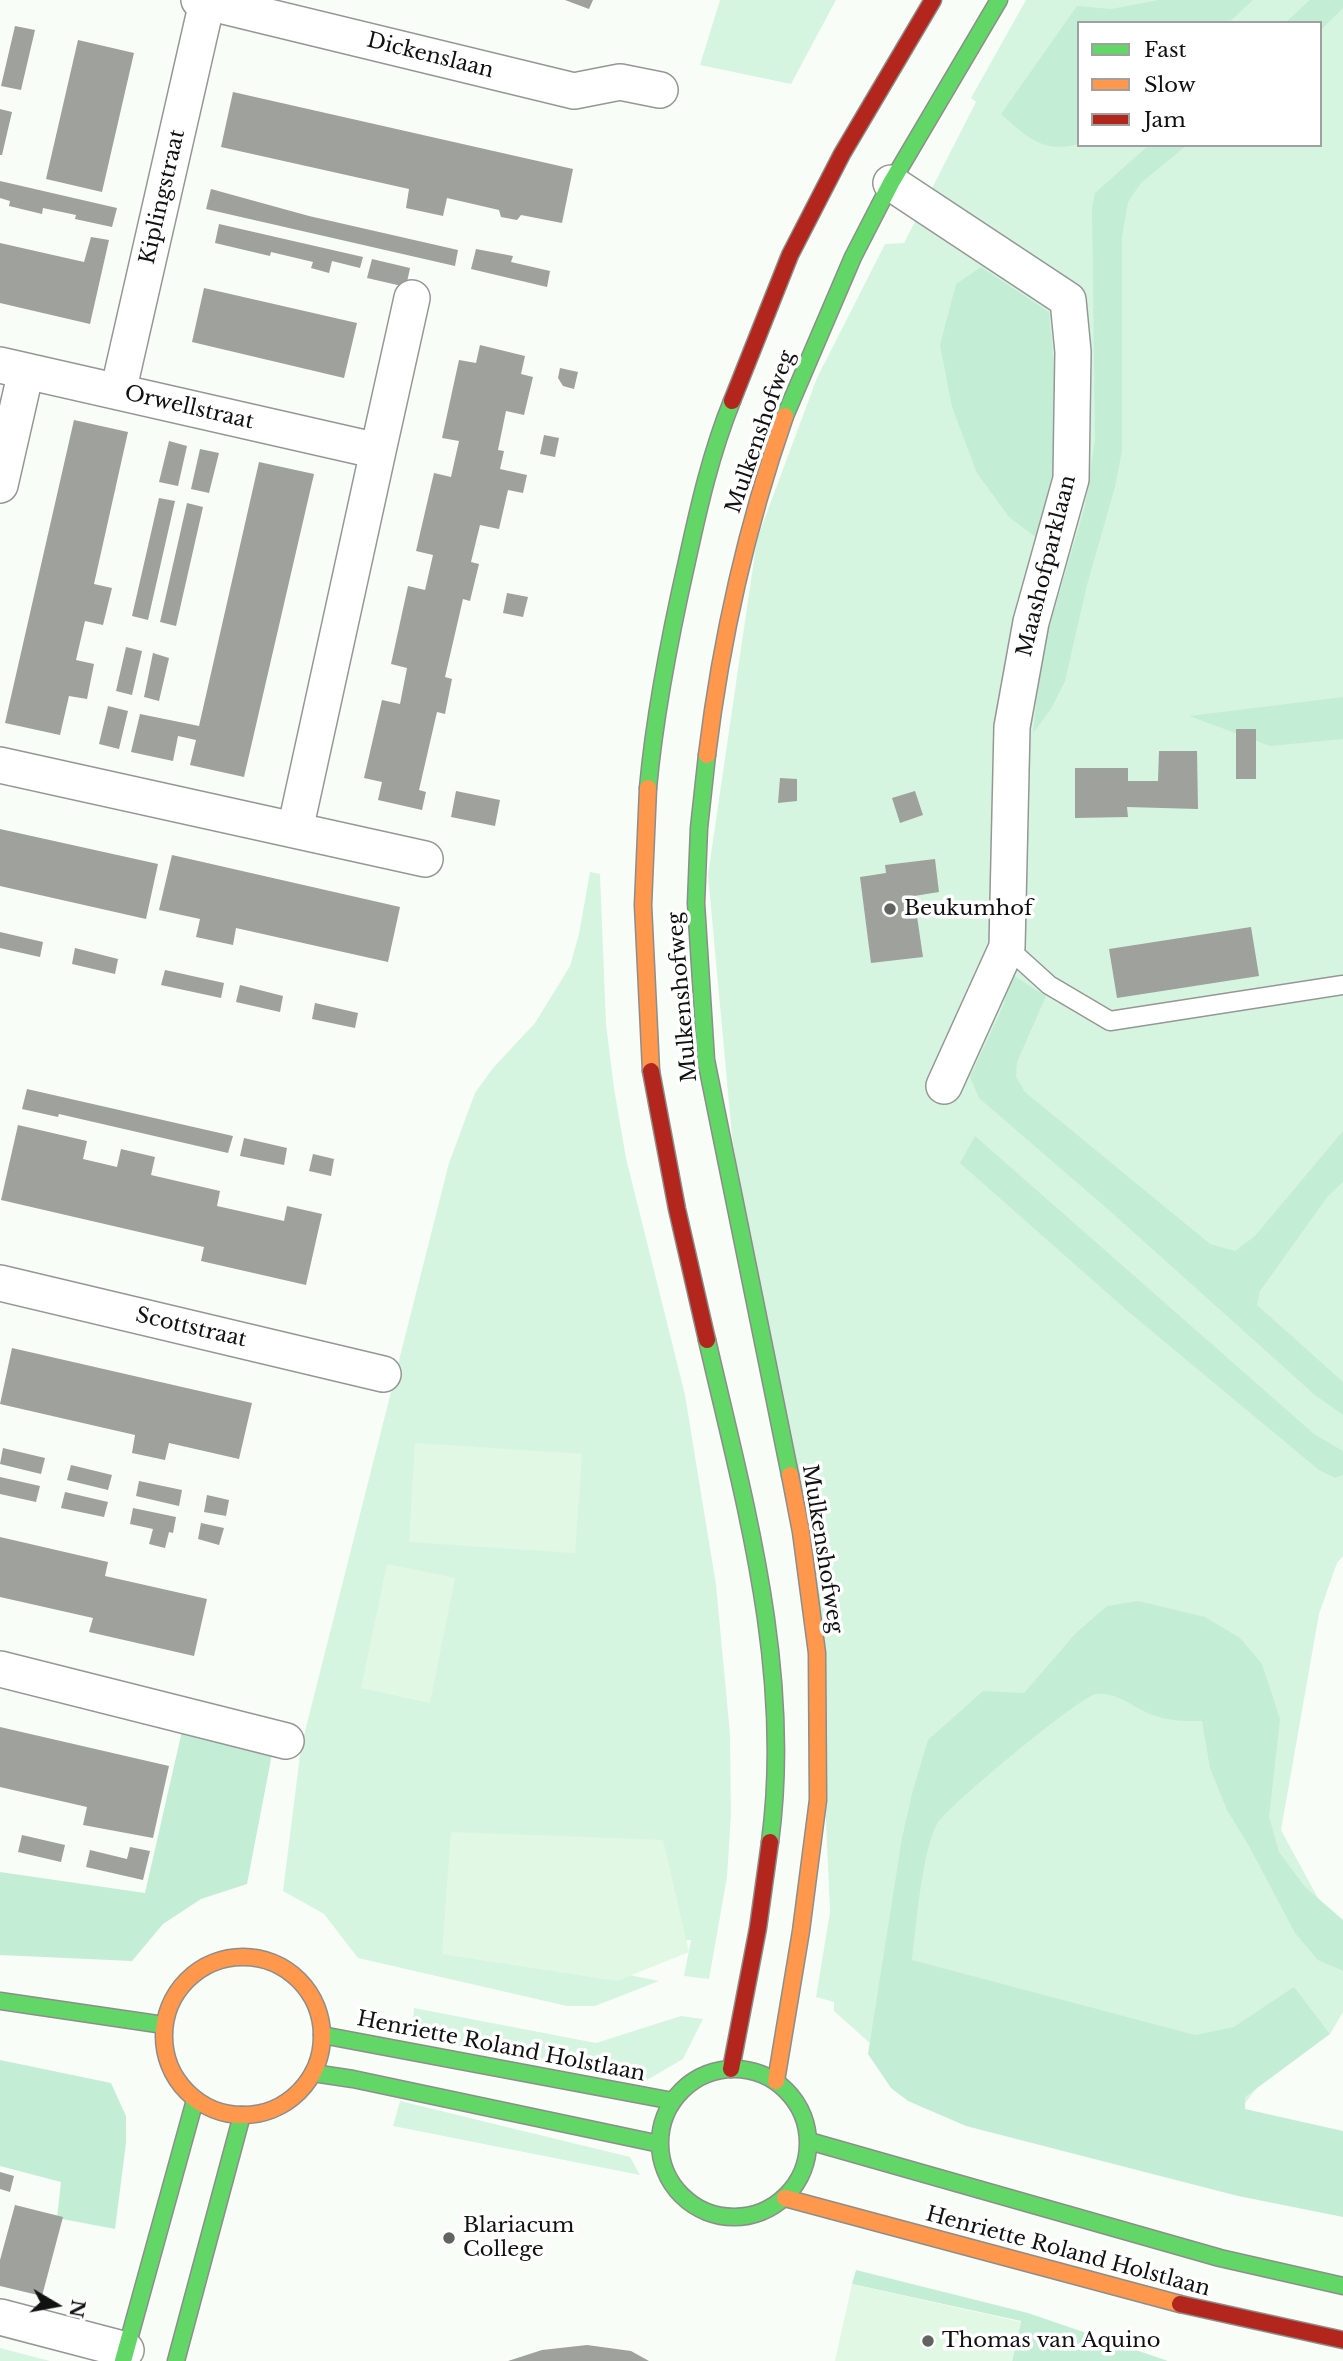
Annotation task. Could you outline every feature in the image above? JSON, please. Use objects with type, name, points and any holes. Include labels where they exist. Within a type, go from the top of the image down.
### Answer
[{"type":"street","name":"Mulkenshofweg","points":[[732,2069],[758,1928],[775,1804],[772,1662],[756,1552],[677,1209],[650,1067],[643,905],[645,829],[652,746],[662,676],[708,468],[729,408],[790,255],[933,0]]},
{"type":"street","name":"Mulkenshofweg","points":[[776,2081],[801,1931],[818,1800],[817,1653],[801,1532],[706,1060],[696,904],[699,828],[707,751],[745,546],[763,479],[789,404],[886,180],[999,0]]},
{"type":"street","name":"Dickenslaan","points":[[203,1],[574,91],[620,82],[660,90]]},
{"type":"street","name":"Kiplingstraat","points":[[118,392],[203,1]]},
{"type":"street","name":"Maashofparklaan","points":[[886,180],[1068,300],[1073,352],[1071,478],[1031,622],[1012,727],[1007,947],[944,1086]]},
{"type":"street","points":[[295,830],[412,298]]},
{"type":"street","name":"Orwellstraat","points":[[13,368],[378,452]]},
{"type":"street","points":[[0,485],[13,368]]},
{"type":"street","points":[[0,765],[425,859]]},
{"type":"street","name":"Scottstraat","points":[[0,1283],[383,1374]]},
{"type":"street","points":[[0,1670],[286,1741]]},
{"type":"street","points":[[247,1957],[270,1962],[291,1974],[307,1991],[317,2011],[322,2035],[320,2054],[313,2073],[300,2090],[284,2104],[264,2113],[243,2115],[218,2112],[195,2100],[180,2085],[170,2067],[164,2046],[164,2025],[171,2003],[184,1983],[202,1968],[224,1959],[247,1957]]},
{"type":"street","points":[[0,2001],[164,2025]]},
{"type":"street","name":"Henriette Roland Holstlaan","points":[[322,2035],[673,2101]]},
{"type":"street","points":[[732,2069],[757,2073],[776,2081],[800,2108],[809,2141],[803,2171],[785,2198],[771,2207],[741,2217],[708,2213],[686,2200],[676,2189],[663,2161],[660,2144],[664,2121],[673,2101],[690,2084],[709,2074],[732,2069]]},
{"type":"street","points":[[313,2073],[353,2079],[660,2144]]},
{"type":"street","points":[[0,2317],[124,2355],[195,2100]]},
{"type":"street","points":[[176,2361],[243,2115]]},
{"type":"street","name":"Henriette Roland Holstlaan","points":[[809,2141],[1220,2258],[1343,2286]]},
{"type":"street","name":"Henriette Roland Holstlaan","points":[[785,2198],[1211,2312],[1336,2339]]},
{"type":"lane","points":[[1007,947],[1049,985],[1110,1021],[1343,985]]},
{"type":"lane","points":[[1336,2339],[1340,2361]]},
{"type":"green space","points":[[720,0],[836,0],[791,84],[700,65]]},
{"type":"green space","points":[[1026,0],[1343,0],[1343,1556],[1337,1563],[1319,1614],[1281,1830],[1333,1926],[1326,1963],[1343,1971],[1343,2012],[1330,2034],[1314,2014],[1229,2124],[930,2097],[834,2011],[834,2002],[816,1997],[830,1912],[821,1706],[732,1136],[708,875],[757,539],[817,378],[885,244],[904,243],[976,102],[971,98]]},
{"type":"green space","points":[[1159,0],[1253,0],[1230,21],[1077,21],[1077,144],[1055,147],[1027,136],[1001,114],[1077,6],[1111,9]]},
{"type":"green space","points":[[1310,0],[1343,0],[1343,8],[1322,29],[1322,21],[1287,21]]},
{"type":"green space","points":[[1147,147],[1185,147],[1141,183],[1128,202],[1122,237],[1122,451],[1065,681],[1051,709],[1033,733],[1042,651],[1085,506],[1095,440],[1092,207],[1095,193]]},
{"type":"green space","points":[[981,267],[1049,312],[1059,421],[1054,478],[1038,539],[1009,517],[977,473],[952,407],[940,345],[956,284]]},
{"type":"green space","points":[[1343,697],[1343,739],[1270,746],[1189,716]]},
{"type":"green space","points":[[590,872],[600,874],[606,1024],[626,1158],[685,1395],[716,1585],[730,1734],[731,1815],[727,1877],[709,1979],[684,1976],[691,1940],[458,1940],[659,1981],[595,2006],[567,2006],[358,1958],[324,1914],[283,1891],[301,1747],[449,1163],[475,1093],[493,1068],[535,1023],[570,966],[579,934]]},
{"type":"green space","points":[[1009,973],[1046,996],[1017,1062],[1016,1077],[1025,1092],[1210,1244],[1235,1251],[1255,1236],[1343,1131],[1343,1182],[1328,1196],[1260,1291],[1257,1305],[1343,1382],[1343,1415],[1315,1395],[979,1098],[970,1077],[1004,1004]]},
{"type":"green space","points":[[975,1136],[1314,1434],[1343,1451],[1343,1475],[1335,1478],[1319,1470],[1130,1313],[960,1163]]},
{"type":"green space","points":[[415,1443],[582,1454],[575,1553],[409,1542]]},
{"type":"green space","points":[[387,1564],[455,1578],[430,1703],[361,1688]]},
{"type":"green space","points":[[1138,1601],[1205,1617],[1240,1638],[1262,1664],[1280,1719],[1269,1817],[1279,1852],[1305,1887],[1343,1920],[1343,1971],[1318,1960],[1295,1933],[1227,1810],[1210,1768],[1202,1721],[1162,1718],[1117,1697],[1104,1694],[1096,1694],[1086,1699],[1042,1731],[964,1797],[937,1824],[927,1852],[912,1960],[1195,2035],[1234,2027],[1294,1987],[1330,2034],[1245,2097],[1245,2109],[1343,2131],[1343,2217],[1238,2196],[966,2126],[908,2101],[891,2088],[868,2054],[902,1838],[928,1740],[983,1691],[1024,1693],[1076,1633],[1107,1606]]},
{"type":"green space","points":[[182,1731],[272,1754],[247,1884],[201,1899],[163,1924],[132,1961],[0,1955],[0,1872],[145,1893]]},
{"type":"green space","points":[[451,1832],[663,1840],[689,1952],[617,1981],[442,1954]]},
{"type":"green space","points":[[414,2008],[596,2043],[681,2016],[703,2019],[683,2059],[647,2080],[412,2037]]},
{"type":"green space","points":[[0,2060],[111,2083],[126,2116],[126,2143],[115,2229],[57,2218],[61,2182],[0,2166]]},
{"type":"green space","points":[[400,2101],[630,2157],[640,2175],[393,2126]]},
{"type":"green space","points":[[856,2270],[1028,2313],[1168,2361],[1012,2361],[1021,2321],[852,2284]]},
{"type":"green space","name":"Thomas van Aquino","points":[[852,2284],[1021,2322],[1012,2361],[835,2361]]},
{"type":"green space","points":[[0,2348],[50,2361],[0,2361]]},
{"type":"building","points":[[565,0],[593,0],[589,9]]},
{"type":"building","points":[[15,26],[35,30],[21,90],[1,86]]},
{"type":"building","points":[[78,40],[134,53],[102,192],[46,179]]},
{"type":"building","points":[[233,92],[573,169],[562,223],[521,215],[517,220],[501,217],[499,210],[447,198],[443,216],[406,208],[409,189],[221,147]]},
{"type":"building","points":[[0,109],[12,112],[2,155],[0,155]]},
{"type":"building","points":[[0,181],[117,208],[112,227],[75,219],[76,215],[43,208],[42,214],[9,206],[10,201],[0,198]]},
{"type":"building","points":[[211,189],[309,216],[458,250],[455,266],[206,209]]},
{"type":"building","points":[[219,224],[363,257],[360,268],[332,261],[329,273],[311,268],[313,262],[271,252],[270,256],[215,243]]},
{"type":"building","points":[[91,237],[109,240],[90,324],[0,303],[0,243],[84,262]]},
{"type":"building","points":[[476,249],[513,256],[511,262],[550,271],[547,287],[471,269]]},
{"type":"building","points":[[372,259],[410,268],[406,287],[367,278]]},
{"type":"building","points":[[204,288],[357,323],[344,378],[192,342]]},
{"type":"building","points":[[480,345],[525,356],[521,374],[533,377],[524,415],[506,411],[498,450],[504,451],[500,469],[527,475],[523,493],[508,490],[499,529],[480,525],[471,562],[479,564],[470,601],[463,599],[445,677],[452,679],[445,714],[437,712],[419,790],[426,792],[422,810],[378,800],[382,782],[364,778],[382,700],[400,704],[407,668],[391,664],[408,586],[425,590],[433,555],[416,551],[434,473],[451,477],[459,441],[442,438],[459,360],[476,363]]},
{"type":"building","points":[[560,368],[578,372],[574,389],[563,386],[558,378]]},
{"type":"building","points":[[74,420],[128,432],[94,584],[112,588],[103,625],[85,621],[76,660],[94,664],[87,699],[69,696],[60,735],[5,723]]},
{"type":"building","points":[[544,435],[559,438],[555,457],[540,454]]},
{"type":"building","points":[[169,441],[187,446],[178,486],[159,482]]},
{"type":"building","points":[[200,449],[219,453],[209,493],[191,489]]},
{"type":"building","points":[[259,462],[314,474],[244,777],[190,765],[196,740],[178,736],[173,761],[131,752],[140,714],[199,726]]},
{"type":"building","points":[[159,498],[175,501],[148,620],[132,616]]},
{"type":"building","points":[[187,503],[203,507],[176,626],[160,622]]},
{"type":"building","points":[[507,593],[528,597],[523,617],[503,613]]},
{"type":"building","points":[[126,647],[142,651],[132,695],[116,691]]},
{"type":"building","points":[[153,653],[169,658],[159,701],[144,697]]},
{"type":"building","points":[[108,706],[128,711],[119,749],[99,744]]},
{"type":"building","points":[[1236,729],[1256,729],[1256,779],[1236,779]]},
{"type":"building","points":[[1159,751],[1197,751],[1198,809],[1127,807],[1128,817],[1075,818],[1075,768],[1128,768],[1128,781],[1158,781]]},
{"type":"building","points":[[780,778],[797,779],[797,801],[778,803]]},
{"type":"building","points":[[456,791],[500,800],[495,826],[451,817]]},
{"type":"building","points":[[915,791],[923,815],[900,823],[892,798]]},
{"type":"building","points":[[0,829],[158,864],[146,919],[0,886]]},
{"type":"building","points":[[172,855],[400,907],[388,962],[236,928],[233,945],[196,937],[200,919],[159,910]]},
{"type":"building","name":"Beukumhof","points":[[935,859],[939,892],[914,896],[923,957],[871,963],[860,877],[886,873],[885,865]]},
{"type":"building","points":[[1251,927],[1259,976],[1117,998],[1109,949]]},
{"type":"building","points":[[0,932],[43,942],[40,957],[0,948]]},
{"type":"building","points":[[75,948],[118,959],[115,974],[72,964]]},
{"type":"building","points":[[165,970],[224,983],[221,998],[161,985]]},
{"type":"building","points":[[240,985],[283,996],[280,1012],[236,1002]]},
{"type":"building","points":[[315,1003],[358,1013],[355,1028],[312,1019]]},
{"type":"building","points":[[27,1089],[233,1136],[228,1153],[59,1114],[58,1117],[22,1109]]},
{"type":"building","points":[[18,1125],[87,1141],[83,1159],[117,1167],[121,1149],[155,1157],[151,1175],[220,1191],[217,1206],[284,1221],[287,1206],[322,1214],[306,1285],[201,1261],[204,1247],[1,1200]]},
{"type":"building","points":[[244,1138],[287,1148],[284,1165],[240,1156]]},
{"type":"building","points":[[313,1154],[334,1159],[331,1176],[309,1171]]},
{"type":"building","points":[[12,1348],[252,1403],[239,1459],[169,1443],[165,1460],[132,1453],[135,1435],[0,1404]]},
{"type":"building","points":[[3,1448],[45,1458],[41,1474],[0,1464]]},
{"type":"building","points":[[71,1465],[112,1475],[108,1490],[67,1480]]},
{"type":"building","points":[[0,1477],[40,1486],[36,1502],[0,1494]]},
{"type":"building","points":[[139,1481],[182,1490],[179,1506],[136,1496]]},
{"type":"building","points":[[65,1492],[108,1502],[104,1517],[61,1508]]},
{"type":"building","points":[[207,1495],[229,1500],[226,1516],[204,1512]]},
{"type":"building","points":[[133,1508],[176,1517],[173,1533],[169,1532],[165,1548],[149,1544],[153,1529],[130,1524]]},
{"type":"building","points":[[201,1523],[224,1528],[219,1545],[198,1539]]},
{"type":"building","points":[[0,1537],[108,1562],[105,1576],[207,1599],[194,1656],[89,1632],[93,1618],[0,1597]]},
{"type":"building","points":[[0,1727],[169,1766],[153,1838],[83,1825],[87,1807],[0,1787]]},
{"type":"building","points":[[22,1835],[65,1845],[61,1862],[18,1852]]},
{"type":"building","points":[[130,1847],[150,1851],[143,1880],[86,1867],[90,1850],[127,1859]]},
{"type":"building","points":[[0,2172],[14,2176],[10,2192],[0,2189]]},
{"type":"building","points":[[15,2205],[63,2217],[42,2296],[0,2286],[0,2260]]},
{"type":"building","points":[[587,2345],[631,2351],[649,2361],[508,2361],[542,2350]]},
{"type":"traffic: fast","points":[[785,416],[853,257],[891,183],[999,0]]},
{"type":"traffic: fast","points":[[648,788],[659,702],[681,589],[706,480],[732,401]]},
{"type":"traffic: fast","points":[[707,755],[699,828],[696,903],[706,1060],[790,1475]]},
{"type":"traffic: fast","points":[[707,1340],[750,1526],[770,1652],[775,1715],[775,1778],[770,1842]]},
{"type":"traffic: fast","points":[[0,2001],[164,2025]]},
{"type":"traffic: fast","points":[[322,2035],[673,2101]]},
{"type":"traffic: fast","points":[[734,2069],[762,2075],[786,2091],[802,2115],[808,2143],[802,2171],[786,2195],[762,2211],[734,2217],[706,2211],[682,2195],[666,2171],[660,2143],[666,2115],[682,2091],[706,2075],[734,2069]]},
{"type":"traffic: fast","points":[[313,2073],[353,2079],[660,2144]]},
{"type":"traffic: fast","points":[[123,2361],[195,2100]]},
{"type":"traffic: fast","points":[[176,2361],[242,2115]]},
{"type":"traffic: fast","points":[[809,2141],[1220,2258],[1343,2286]]},
{"type":"traffic: slow","points":[[707,755],[737,583],[771,457],[785,416]]},
{"type":"traffic: slow","points":[[648,788],[643,905],[651,1071]]},
{"type":"traffic: slow","points":[[776,2081],[801,1931],[818,1800],[817,1653],[801,1532],[790,1475]]},
{"type":"traffic: slow","points":[[243,1957],[273,1963],[299,1980],[316,2006],[322,2036],[316,2066],[299,2092],[273,2109],[243,2115],[213,2109],[187,2092],[170,2066],[164,2036],[170,2006],[187,1980],[213,1963],[243,1957]]},
{"type":"traffic: slow","points":[[785,2198],[1180,2304]]},
{"type":"traffic: jam","points":[[732,401],[790,255],[842,154],[933,0]]},
{"type":"traffic: jam","points":[[651,1071],[677,1209],[707,1340]]},
{"type":"traffic: jam","points":[[731,2069],[758,1928],[770,1842]]},
{"type":"traffic: jam","points":[[1180,2304],[1343,2340]]},
{"type":"place","name":"Beukumhof","points":[[890,909]]},
{"type":"place","name":"Blariacum College","points":[[449,2238]]},
{"type":"place","name":"Thomas van Aquino","points":[[928,2341]]}]
